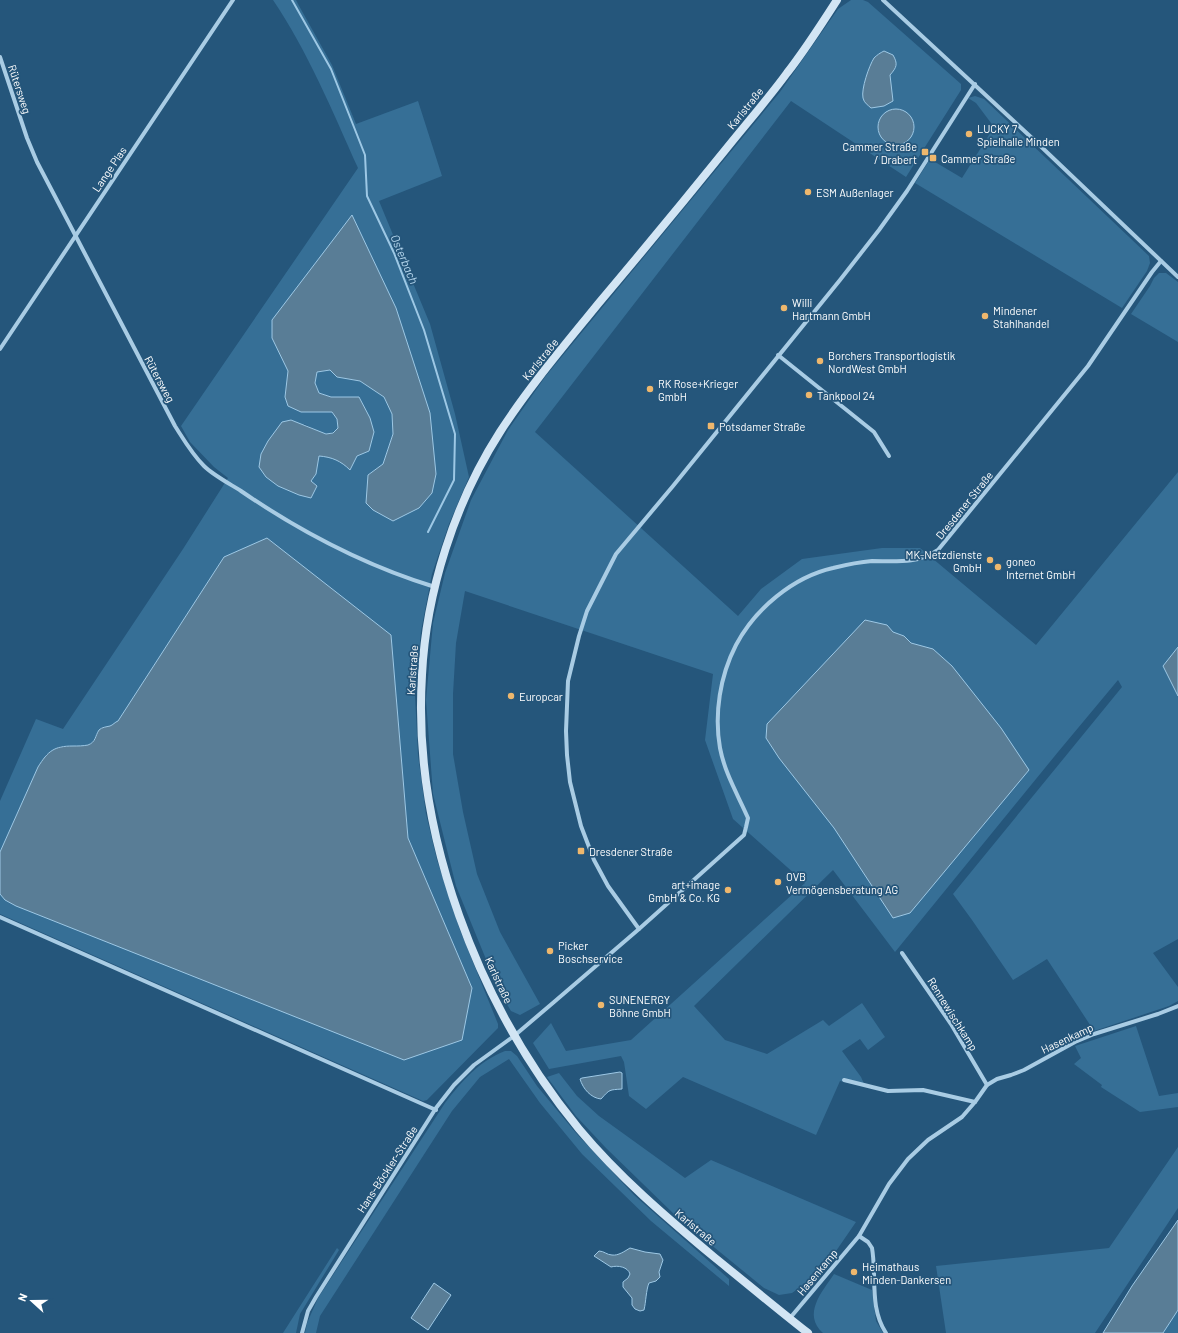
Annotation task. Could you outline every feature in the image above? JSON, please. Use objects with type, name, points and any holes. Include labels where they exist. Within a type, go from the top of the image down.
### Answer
[{"type":"street","name":"Lange Plas","points":[[0,349],[233,0]]},
{"type":"street","name":"Karlstraße","points":[[808,1333],[789,1319],[646,1199],[611,1165],[575,1124],[538,1075],[514,1036],[479,966],[464,929],[439,848],[430,805],[423,756],[421,715],[422,675],[426,634],[435,587],[447,546],[471,484],[498,434],[538,378],[788,73],[837,0]]},
{"type":"street","points":[[883,0],[975,84],[1178,277]]},
{"type":"street","name":"Rütersweg","points":[[0,56],[27,138],[37,162],[175,426],[189,448],[205,467],[297,526],[351,555],[435,587]]},
{"type":"street","points":[[514,1036],[639,928],[619,903],[594,860],[581,826],[569,775],[566,731],[568,681],[573,658],[588,611],[597,590],[616,554],[673,486],[879,230],[907,191],[975,84]]},
{"type":"street","name":"Dresdener Straße","points":[[639,928],[744,835],[748,818],[725,768],[720,748],[718,727],[722,685],[736,645],[749,626],[763,609],[781,594],[798,582],[817,573],[832,568],[854,564],[922,559],[930,556],[938,550],[1088,366],[1161,261]]},
{"type":"street","points":[[778,355],[874,432],[890,456]]},
{"type":"street","points":[[0,917],[436,1110]]},
{"type":"street","name":"Rennewischkamp","points":[[902,953],[951,1024],[986,1085]]},
{"type":"street","name":"Hasenkamp","points":[[789,1319],[859,1236],[889,1184],[908,1159],[928,1140],[962,1117],[975,1102],[986,1085],[997,1079],[1024,1070],[1075,1042],[1094,1034],[1158,1014],[1178,1006]]},
{"type":"street","name":"Hans-Böckler-Straße","points":[[302,1333],[308,1311],[313,1301],[436,1110],[454,1085],[474,1065],[514,1036]]},
{"type":"street","points":[[844,1080],[888,1091],[923,1090],[975,1102]]},
{"type":"street","points":[[859,1236],[868,1242],[872,1248],[877,1313],[881,1326],[886,1333]]},
{"type":"shaded area","points":[[273,0],[296,0],[332,65],[356,124],[418,101],[442,176],[379,201],[430,324],[455,414],[469,477],[449,524],[432,574],[421,631],[415,695],[418,755],[426,814],[437,860],[460,930],[498,1024],[498,1028],[427,1100],[423,1101],[0,914],[0,894],[5,900],[472,988],[408,838],[391,635],[224,557],[118,721],[111,726],[102,727],[90,744],[82,746],[61,746],[46,755],[38,767],[0,852],[0,801],[36,719],[63,729],[183,549],[228,478],[214,467],[190,442],[181,426],[358,168],[319,82],[286,20]],"holes":[[[396,308],[393,521],[368,475],[383,464],[393,434],[392,414],[384,397],[360,381],[337,377],[330,370],[317,372],[315,383],[319,393],[331,397],[359,397],[342,463],[330,457],[319,456],[316,474],[311,481],[304,424],[326,434],[334,432],[338,428],[337,419],[332,412],[285,397],[288,371]]]},
{"type":"shaded area","points":[[851,0],[863,0],[868,2],[961,84],[961,90],[906,177],[791,101],[535,432],[738,616],[761,589],[802,559],[882,548],[920,548],[1036,645],[1178,472],[1178,647],[1163,666],[1178,696],[1178,939],[1153,953],[1178,987],[1178,1001],[1169,1006],[1094,1031],[1047,959],[1013,980],[953,894],[1122,687],[1118,680],[895,952],[833,870],[694,1006],[725,1040],[767,1054],[823,1020],[829,1026],[862,1003],[885,1037],[868,1050],[860,1039],[842,1051],[861,1077],[865,1086],[840,1081],[816,1135],[683,1077],[646,1109],[629,1096],[624,1062],[621,1056],[549,1069],[533,1043],[551,1023],[566,1051],[631,1040],[805,883],[733,819],[705,740],[713,674],[465,591],[456,643],[453,694],[453,754],[463,812],[477,874],[500,932],[540,1004],[520,1015],[511,1011],[499,991],[456,886],[433,794],[426,700],[433,623],[445,573],[471,500],[508,430],[545,377],[780,92],[838,9]]},
{"type":"shaded area","points":[[884,51],[893,55],[896,61],[895,68],[890,75],[893,101],[884,106],[871,108],[865,103],[863,98],[864,83],[874,58]]},
{"type":"shaded area","points":[[975,96],[984,99],[1149,256],[1150,263],[1147,271],[1122,308],[915,183],[930,159],[962,178],[994,127],[976,103],[968,98]]},
{"type":"shaded area","points":[[899,109],[909,114],[913,120],[913,134],[909,140],[903,144],[893,145],[883,140],[879,134],[878,124],[883,114],[889,110]]},
{"type":"shaded area","points":[[352,215],[396,308],[430,413],[436,474],[432,493],[419,508],[393,521],[373,510],[366,503],[368,475],[383,464],[393,434],[392,414],[384,397],[360,381],[337,377],[330,370],[317,372],[315,383],[319,393],[331,397],[359,397],[370,418],[374,432],[369,451],[357,456],[350,470],[336,460],[319,456],[316,474],[311,481],[317,486],[311,498],[299,495],[278,486],[266,477],[259,467],[261,454],[268,441],[282,422],[291,420],[326,434],[333,433],[338,428],[337,419],[332,412],[301,412],[288,406],[285,397],[288,371],[272,338],[272,320]]},
{"type":"shaded area","points":[[1159,273],[1166,273],[1178,282],[1178,342],[1131,314],[1154,278]]},
{"type":"shaded area","points":[[267,538],[391,635],[408,838],[472,988],[462,1040],[404,1060],[16,906],[5,900],[0,894],[0,852],[38,767],[48,753],[56,748],[91,744],[100,729],[111,726],[118,721],[224,557]]},
{"type":"shaded area","points":[[865,620],[887,625],[893,632],[904,636],[911,643],[933,649],[952,666],[1001,728],[1029,770],[910,913],[893,918],[834,828],[779,758],[766,738],[767,724]]},
{"type":"shaded area","points":[[1178,647],[1178,696],[1163,666]]},
{"type":"shaded area","points":[[1136,1026],[1159,1096],[1178,1093],[1178,1107],[1140,1112],[1101,1087],[1102,1085],[1074,1064],[1081,1058],[1075,1046]]},
{"type":"shaded area","points":[[505,1051],[511,1051],[517,1056],[537,1086],[576,1133],[634,1195],[729,1279],[729,1286],[651,1221],[582,1154],[540,1103],[509,1059],[480,1077],[452,1111],[320,1316],[316,1333],[305,1333],[307,1323],[318,1298],[445,1103],[472,1072],[487,1060]]},
{"type":"shaded area","points":[[620,1072],[622,1073],[622,1089],[610,1091],[601,1099],[594,1097],[588,1092],[580,1079],[582,1078]]},
{"type":"shaded area","points":[[559,1073],[577,1096],[599,1116],[685,1178],[711,1160],[856,1222],[825,1267],[792,1293],[779,1295],[764,1288],[677,1217],[606,1148],[576,1116],[547,1077]]},
{"type":"shaded area","points":[[1178,1147],[1178,1208],[1095,1333],[946,1333],[936,1266],[1109,1248]]},
{"type":"shaded area","points":[[1178,1220],[1178,1310],[1163,1333],[1103,1333],[1132,1286]]},
{"type":"shaded area","points":[[337,1248],[339,1250],[300,1314],[296,1333],[283,1333]]},
{"type":"shaded area","points":[[630,1248],[660,1254],[663,1260],[659,1272],[660,1277],[656,1281],[649,1283],[644,1310],[640,1311],[635,1309],[632,1305],[632,1298],[623,1287],[623,1282],[628,1278],[630,1274],[629,1272],[622,1267],[611,1267],[594,1256],[599,1251],[610,1255],[617,1255]]},
{"type":"shaded area","points":[[834,1274],[872,1290],[876,1321],[883,1333],[823,1333],[817,1326],[814,1318],[816,1303]]},
{"type":"shaded area","points":[[434,1283],[451,1295],[428,1330],[411,1318]]},
{"type":"shaded area","points":[[1178,1310],[1178,1333],[1163,1333]]},
{"type":"waterway","name":"Osterbach","points":[[292,0],[331,69],[365,155],[367,196],[394,253],[424,330],[455,434],[454,480],[428,532]]},
{"type":"place","name":"LUCKY 7 Spielhalle Minden","points":[[969,134]]},
{"type":"place","name":"Cammer Straße / Drabert","points":[[925,152]]},
{"type":"place","name":"Cammer Straße","points":[[933,158]]},
{"type":"place","name":"ESM Außenlager","points":[[808,192]]},
{"type":"place","name":"Willi Hartmann GmbH","points":[[784,308]]},
{"type":"place","name":"Mindener Stahlhandel","points":[[985,316]]},
{"type":"place","name":"Borchers Transportlogistik NordWest GmbH","points":[[820,361]]},
{"type":"place","name":"RK Rose+Krieger GmbH","points":[[650,389]]},
{"type":"place","name":"Tankpool 24","points":[[809,395]]},
{"type":"place","name":"Potsdamer Straße","points":[[711,426]]},
{"type":"place","name":"MK-Netzdienste GmbH","points":[[990,560]]},
{"type":"place","name":"goneo Internet GmbH","points":[[998,567]]},
{"type":"place","name":"Europcar","points":[[511,696]]},
{"type":"place","name":"Dresdener Straße","points":[[581,851]]},
{"type":"place","name":"OVB Vermögensberatung AG","points":[[778,882]]},
{"type":"place","name":"art+image GmbH & Co. KG","points":[[728,890]]},
{"type":"place","name":"Picker Boschservice","points":[[550,951]]},
{"type":"place","name":"SUNENERGY Böhne GmbH","points":[[601,1005]]},
{"type":"place","name":"Heimathaus Minden-Dankersen","points":[[854,1272]]}]
